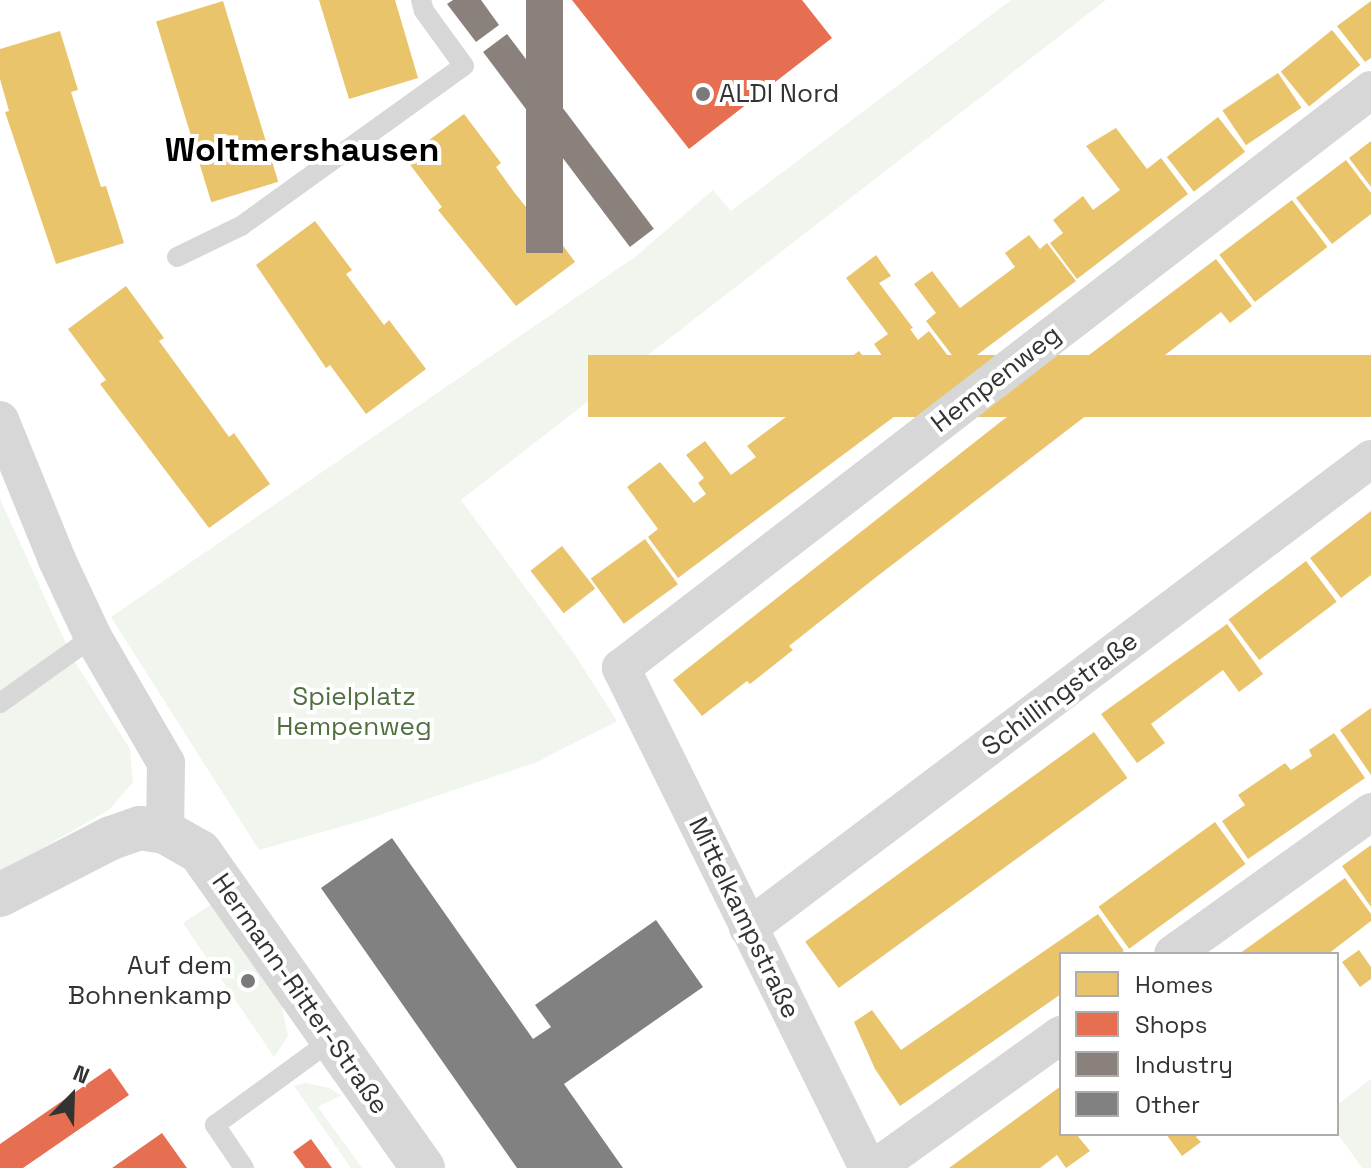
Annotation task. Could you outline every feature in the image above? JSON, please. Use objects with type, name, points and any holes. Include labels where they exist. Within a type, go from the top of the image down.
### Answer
[{"type":"street","name":"Hempenweg","points":[[621,668],[1371,90]]},
{"type":"street","points":[[0,420],[57,560],[93,637],[166,763],[165,832],[140,828],[111,838],[0,895]]},
{"type":"street","name":"Schillingstraße","points":[[748,928],[1371,459]]},
{"type":"street","name":"Mittelkampstraße","points":[[621,668],[868,1168]]},
{"type":"street","points":[[1176,952],[1371,812]]},
{"type":"street","name":"Hermann-Ritter-Straße","points":[[165,832],[200,852],[423,1168]]},
{"type":"street","points":[[875,1168],[1059,1036]]},
{"type":"lane","points":[[177,257],[241,226],[464,66],[424,11],[421,0]]},
{"type":"lane","points":[[0,703],[93,637]]},
{"type":"lane","points":[[244,1168],[215,1125],[333,1039]]},
{"type":"green space","name":"Spielplatz Hempenweg","points":[[1011,0],[1106,0],[461,500],[575,655],[617,721],[537,762],[368,819],[259,850],[111,617],[635,257],[713,190],[731,211]]},
{"type":"green space","points":[[0,499],[72,657],[130,749],[133,782],[109,810],[0,872]]},
{"type":"green space","points":[[213,903],[281,1002],[288,1036],[274,1057],[183,923]]},
{"type":"green space","points":[[1371,1079],[1371,1168],[1362,1168],[1339,1136],[1339,1103]]},
{"type":"green space","points":[[305,1083],[329,1088],[341,1095],[318,1107],[362,1168],[351,1168],[294,1086]]},
{"type":"building: Homes","points":[[319,0],[395,0],[418,78],[349,99]]},
{"type":"building: Homes","points":[[223,1],[278,182],[211,202],[156,21]]},
{"type":"building: Homes","points":[[1371,1],[1371,58],[1365,62],[1337,26]]},
{"type":"building: Homes","points":[[1332,30],[1360,65],[1309,107],[1281,72]]},
{"type":"building: Homes","points":[[60,31],[78,90],[71,92],[101,187],[106,186],[124,243],[56,264],[5,112],[9,111],[0,79],[0,49]]},
{"type":"building: Homes","points":[[1278,73],[1301,108],[1246,145],[1222,110]]},
{"type":"building: Homes","points":[[464,114],[501,163],[496,167],[514,192],[534,217],[539,213],[575,262],[516,306],[438,210],[442,207],[405,158]]},
{"type":"building: Homes","points":[[1218,117],[1245,152],[1194,192],[1167,157]]},
{"type":"building: Homes","points":[[1116,128],[1147,169],[1161,158],[1188,194],[1077,279],[1050,243],[1063,233],[1053,220],[1083,196],[1093,210],[1120,190],[1086,146]]},
{"type":"building: Homes","points":[[1371,141],[1371,187],[1349,158]]},
{"type":"building: Homes","points":[[1346,160],[1371,193],[1371,214],[1332,244],[1296,198]]},
{"type":"building: Homes","points":[[1292,200],[1328,247],[1255,302],[1219,255]]},
{"type":"building: Homes","points":[[315,221],[352,270],[346,274],[384,325],[389,320],[426,369],[366,414],[330,365],[326,368],[256,265]]},
{"type":"building: Homes","points":[[1029,235],[1040,249],[1047,243],[1076,281],[961,367],[926,321],[936,313],[914,284],[932,271],[960,308],[1015,267],[1005,253]]},
{"type":"building: Homes","points":[[876,255],[891,276],[879,283],[913,328],[910,329],[918,340],[929,331],[958,369],[678,578],[648,537],[658,529],[627,487],[660,462],[694,503],[706,494],[698,483],[704,478],[686,455],[705,441],[731,475],[756,457],[747,446],[818,393],[807,378],[825,364],[831,372],[859,351],[875,372],[887,363],[874,344],[888,334],[846,278]]},
{"type":"building: Homes","points":[[1216,259],[1252,306],[1230,323],[1221,312],[875,578],[789,646],[793,650],[750,684],[747,681],[702,716],[673,680],[999,423]]},
{"type":"building: Homes","points":[[126,286],[164,338],[159,341],[229,437],[234,433],[270,484],[209,528],[100,384],[106,380],[68,329]]},
{"type":"building: Homes","points":[[588,355],[1371,355],[1371,417],[588,417]]},
{"type":"building: Homes","points":[[1371,511],[1371,575],[1341,598],[1310,558]]},
{"type":"building: Homes","points":[[645,539],[678,584],[624,624],[591,578]]},
{"type":"building: Homes","points":[[562,546],[595,589],[564,613],[530,571]]},
{"type":"building: Homes","points":[[1306,561],[1337,602],[1259,660],[1229,619]]},
{"type":"building: Homes","points":[[1227,624],[1263,674],[1239,692],[1223,670],[1151,724],[1165,743],[1137,763],[1101,714]]},
{"type":"building: Homes","points":[[1371,708],[1371,775],[1340,730]]},
{"type":"building: Homes","points":[[1094,732],[1128,778],[839,988],[805,942]]},
{"type":"building: Homes","points":[[1334,733],[1365,778],[1248,859],[1222,821],[1245,805],[1238,795],[1285,763],[1291,770],[1312,756],[1309,750]]},
{"type":"building: Homes","points":[[1215,822],[1246,864],[1129,949],[1099,907]]},
{"type":"building: Homes","points":[[1371,845],[1371,907],[1342,866]]},
{"type":"building: Homes","points":[[1345,878],[1371,914],[1371,921],[1331,952],[1242,952]]},
{"type":"building: Homes","points":[[1098,914],[1124,951],[1059,952],[1059,995],[900,1106],[875,1069],[854,1022],[872,1010],[901,1050]]},
{"type":"building: Homes","points":[[1359,950],[1371,967],[1371,979],[1360,987],[1342,962]]},
{"type":"building: Homes","points":[[1059,1087],[1059,1136],[1078,1136],[1090,1151],[1066,1168],[1057,1155],[1040,1168],[949,1168]]},
{"type":"building: Homes","points":[[1167,1136],[1197,1136],[1201,1142],[1182,1156]]},
{"type":"building: Shops","name":"ALDI Nord","points":[[572,0],[802,0],[832,38],[689,149]]},
{"type":"building: Shops","points":[[110,1068],[129,1095],[23,1168],[0,1168],[0,1144]]},
{"type":"building: Shops","points":[[162,1133],[187,1168],[112,1168]]},
{"type":"building: Shops","points":[[311,1139],[332,1168],[305,1168],[293,1152]]},
{"type":"building: Industry","points":[[453,0],[481,0],[499,25],[476,42],[447,4]]},
{"type":"building: Industry","points":[[526,0],[563,0],[563,253],[526,253]]},
{"type":"building: Industry","points":[[507,34],[654,229],[630,247],[483,52]]},
{"type":"building: Other","points":[[392,838],[533,1039],[551,1027],[535,1005],[656,920],[703,987],[564,1084],[623,1168],[517,1168],[321,888]]},
{"type":"place","name":"ALDI Nord","points":[[703,94]]},
{"type":"place","name":"Auf dem Bohnenkamp","points":[[248,981]]},
{"type":"district","name":"Woltmershausen","points":[[302,150]]}]
